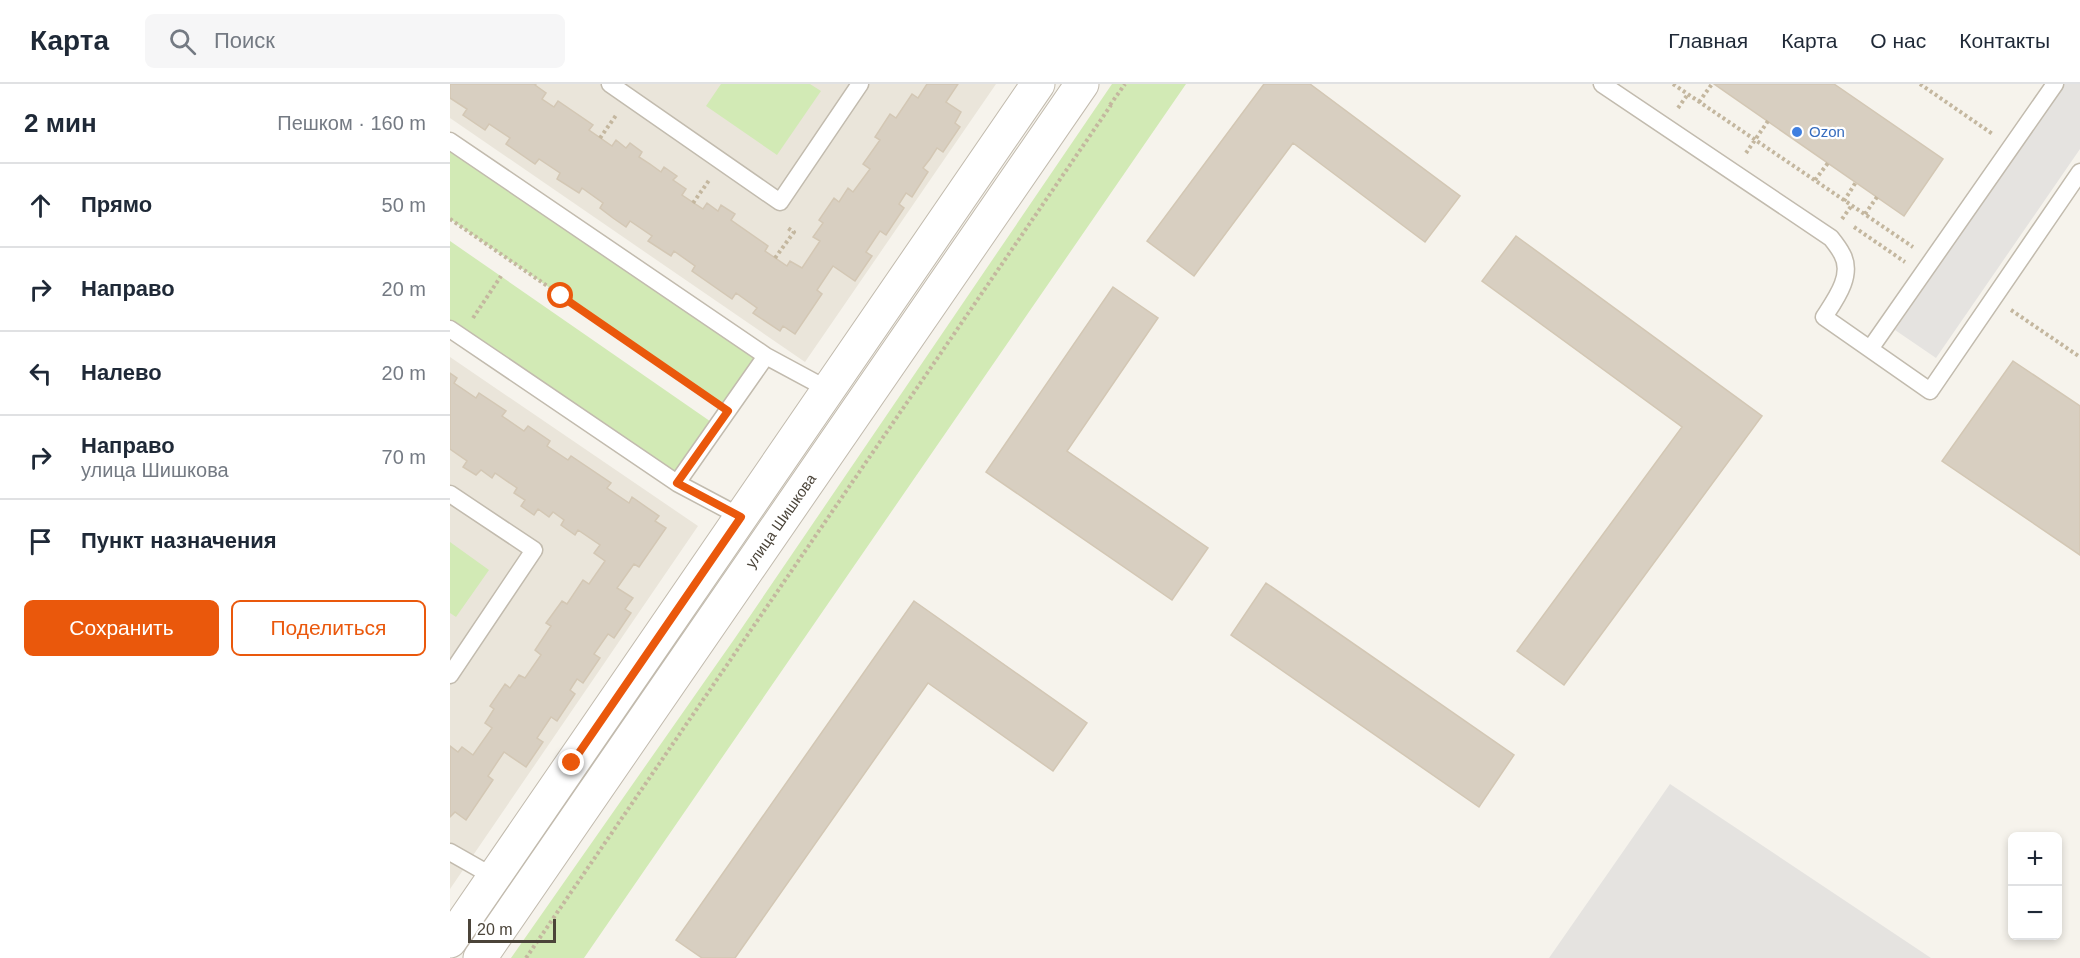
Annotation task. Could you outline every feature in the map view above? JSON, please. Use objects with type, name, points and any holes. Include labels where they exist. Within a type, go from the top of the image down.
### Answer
[{"type":"street","points":[[450,941],[1038,84]]},
{"type":"street","name":"улица Шишкова","points":[[480,958],[1082,84]]},
{"type":"lane","points":[[610,84],[780,202],[860,84]]},
{"type":"lane","points":[[1602,84],[1831,238],[1844,256],[1846,275],[1824,317],[1929,391],[2080,172]]},
{"type":"lane","points":[[1870,349],[2055,84]]},
{"type":"lane","points":[[450,141],[766,356],[829,390]]},
{"type":"lane","points":[[455,332],[677,483],[741,517]]},
{"type":"lane","points":[[677,483],[766,356]]},
{"type":"lane","points":[[450,494],[534,550],[450,675]]},
{"type":"lane","points":[[450,852],[494,877]]},
{"type":"path","points":[[1673,84],[1916,249]]},
{"type":"path","points":[[1699,102],[1712,84]]},
{"type":"path","points":[[1920,84],[2012,146]]},
{"type":"path","points":[[1678,108],[1688,94]]},
{"type":"path","points":[[526,958],[1111,105]]},
{"type":"path","points":[[600,138],[619,110]]},
{"type":"path","points":[[1746,154],[1768,122]]},
{"type":"path","points":[[1815,180],[1828,163]]},
{"type":"path","points":[[693,203],[712,175]]},
{"type":"path","points":[[1844,201],[1856,182]]},
{"type":"path","points":[[1865,214],[1877,197]]},
{"type":"path","points":[[1842,219],[1852,205]]},
{"type":"path","points":[[450,219],[728,411]]},
{"type":"path","points":[[775,258],[794,232],[786,227]]},
{"type":"path","points":[[455,332],[501,276]]},
{"type":"path","points":[[1993,298],[2080,357]]},
{"type":"shaded area","points":[[450,84],[996,84],[805,362],[450,118]]},
{"type":"shaded area","points":[[2064,84],[2080,84],[2080,149],[1936,358],[1895,330]]},
{"type":"shaded area","points":[[450,357],[698,526],[450,889]]},
{"type":"shaded area","points":[[1670,784],[1931,958],[1549,958]]},
{"type":"green space","points":[[721,84],[810,84],[821,91],[777,155],[706,106]]},
{"type":"green space","points":[[1112,84],[1186,84],[584,958],[511,958],[735,638]]},
{"type":"green space","points":[[450,141],[766,356],[728,411],[450,219]]},
{"type":"green space","points":[[450,241],[717,426],[677,483],[450,329]]},
{"type":"green space","points":[[450,542],[489,570],[456,617],[450,613]]},
{"type":"building","points":[[450,84],[536,84],[546,93],[542,99],[554,107],[558,101],[593,125],[589,130],[612,146],[616,140],[626,148],[630,143],[642,152],[639,157],[661,172],[664,167],[677,176],[673,180],[686,189],[682,195],[703,209],[707,203],[718,211],[721,205],[735,214],[731,220],[768,246],[765,251],[787,266],[790,261],[802,268],[820,241],[813,237],[823,223],[819,220],[834,198],[839,202],[848,188],[853,192],[870,169],[863,164],[880,140],[875,137],[890,114],[896,118],[912,94],[918,98],[927,84],[958,84],[946,102],[961,112],[955,123],[960,127],[943,152],[937,148],[923,168],[928,172],[912,197],[906,193],[899,204],[904,208],[886,235],[880,231],[866,252],[872,256],[855,281],[833,266],[817,290],[822,294],[795,334],[783,326],[780,331],[753,313],[757,308],[736,293],[732,299],[692,271],[695,266],[674,251],[671,256],[648,241],[652,236],[630,221],[626,227],[600,208],[603,203],[582,188],[579,193],[557,179],[560,173],[539,159],[535,164],[506,144],[510,138],[489,124],[485,130],[463,115],[467,109],[450,98]]},
{"type":"building","points":[[1264,84],[1310,84],[1460,196],[1425,242],[1293,143],[1194,276],[1147,241]]},
{"type":"building","points":[[1714,84],[1834,84],[1943,159],[1904,216]]},
{"type":"building","points":[[1516,236],[1762,416],[1564,685],[1517,651],[1682,427],[1482,281]]},
{"type":"building","points":[[1113,287],[1158,318],[1067,451],[1208,548],[1172,600],[986,472]]},
{"type":"building","points":[[2013,361],[2080,406],[2080,555],[1942,461]]},
{"type":"building","points":[[450,373],[457,378],[454,383],[476,398],[479,393],[506,411],[502,416],[524,431],[528,426],[550,441],[547,446],[568,460],[571,456],[611,483],[607,488],[629,503],[632,497],[659,516],[655,521],[666,528],[639,567],[634,564],[617,588],[633,598],[625,609],[631,613],[614,638],[608,634],[594,654],[600,658],[583,683],[577,679],[570,690],[575,694],[557,721],[551,717],[537,738],[543,742],[526,767],[504,752],[488,776],[493,780],[466,820],[455,812],[450,817],[450,746],[458,752],[462,747],[473,755],[492,728],[485,723],[494,709],[490,706],[505,684],[510,688],[519,675],[525,678],[541,655],[535,650],[551,626],[546,623],[562,601],[567,604],[583,580],[589,584],[605,561],[594,553],[600,545],[578,530],[575,535],[561,525],[564,520],[553,512],[549,517],[538,509],[534,515],[521,506],[525,500],[514,493],[517,488],[495,473],[492,478],[481,470],[476,475],[463,467],[467,461],[450,449]]},
{"type":"building","points":[[1266,583],[1514,755],[1479,807],[1231,635]]},
{"type":"building","points":[[914,601],[1087,723],[1053,771],[928,683],[735,958],[702,958],[676,940]]},
{"type":"place","name":"Ozon","points":[[1797,132]]},
{"type":"route","points":[[561,296],[728,411],[677,483],[741,517],[572,763]]}]
